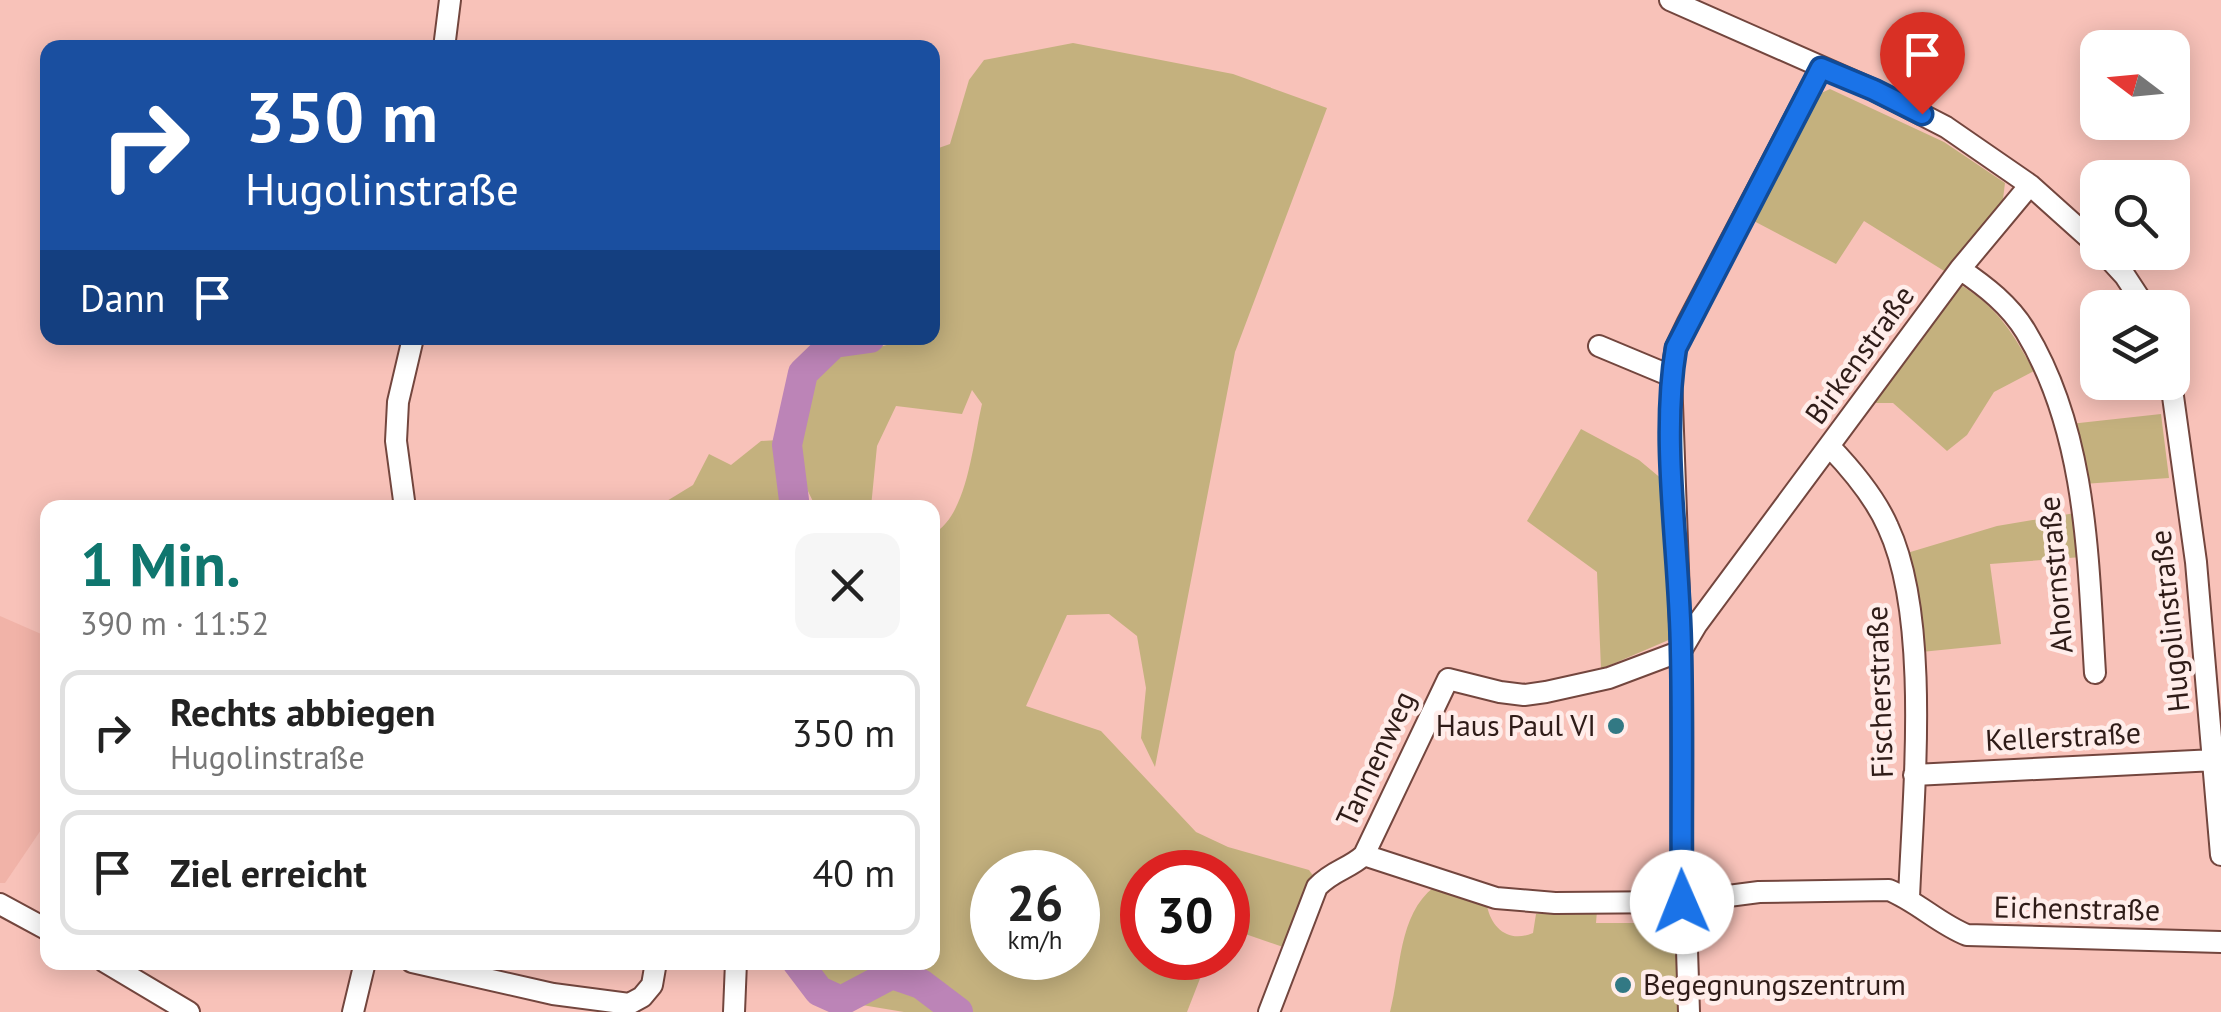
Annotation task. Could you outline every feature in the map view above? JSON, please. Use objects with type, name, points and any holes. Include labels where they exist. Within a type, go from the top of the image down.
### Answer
[{"type":"street","points":[[445,40],[450,0]]},
{"type":"street","points":[[1670,0],[1874,90],[1946,127],[2030,185],[2080,230]]},
{"type":"street","points":[[1689,1012],[1682,902],[1682,651],[1672,376],[1676,348],[1688,322],[1821,68]]},
{"type":"street","name":"Birkenstraße","points":[[1682,651],[1697,624],[1960,269],[2030,185]]},
{"type":"street","name":"Ahornstraße","points":[[1960,269],[1992,291],[2025,330],[2049,382],[2083,502],[2095,673]]},
{"type":"street","points":[[404,500],[396,441],[398,402],[411,345]]},
{"type":"street","points":[[1599,346],[1672,376]]},
{"type":"street","name":"Hugolinstraße","points":[[2174,400],[2196,562],[2221,854]]},
{"type":"street","name":"Fischerstraße","points":[[1830,446],[1856,474],[1888,526],[1906,579],[1914,686],[1909,898]]},
{"type":"street","name":"Tannenweg","points":[[1364,855],[1448,679],[1500,692],[1535,694],[1608,678],[1682,651]]},
{"type":"street","name":"Kellerstraße","points":[[1914,776],[2214,760]]},
{"type":"street","points":[[1269,1012],[1317,887],[1331,872],[1364,855]]},
{"type":"street","name":"Eichenstraße","points":[[1364,855],[1496,898],[1682,902],[1760,892],[1858,888],[1890,890],[1909,898],[1967,936],[2221,942]]},
{"type":"street","points":[[0,904],[40,926]]},
{"type":"street","points":[[118,970],[189,1012]]},
{"type":"street","points":[[353,1012],[363,970]]},
{"type":"street","points":[[447,970],[553,994],[628,1004],[642,998],[652,986],[655,970]]},
{"type":"street","points":[[734,1012],[736,970]]},
{"type":"shaded area","points":[[1073,43],[1233,74],[1327,108],[1235,352],[1155,767],[1141,738],[1146,688],[1137,636],[1109,614],[1067,615],[1026,706],[1101,731],[1196,832],[1239,850],[1120,850],[1120,980],[1199,980],[1187,1012],[904,1012],[856,1004],[888,984],[925,991],[928,974],[919,970],[940,970],[940,528],[962,494],[982,404],[972,390],[962,414],[896,406],[877,446],[872,500],[813,500],[798,465],[794,438],[803,396],[825,360],[842,352],[886,345],[940,345],[940,148],[950,144],[969,80],[984,60]]},
{"type":"shaded area","points":[[1830,89],[1944,142],[2005,183],[2003,199],[1949,274],[1864,221],[1836,264],[1750,219],[1819,94]]},
{"type":"shaded area","points":[[1961,285],[2004,322],[2034,371],[1994,392],[1967,435],[1947,451],[1893,403],[1871,403]]},
{"type":"shaded area","points":[[2161,414],[2169,478],[2083,484],[2070,424]]},
{"type":"shaded area","points":[[1581,429],[1639,460],[1663,480],[1671,639],[1601,669],[1597,572],[1527,521]]},
{"type":"shaded area","points":[[778,440],[789,500],[668,500],[693,485],[709,454],[731,465],[761,441]]},
{"type":"shaded area","points":[[2075,513],[2082,557],[1990,564],[2001,644],[1921,652],[1907,553],[1997,526]]},
{"type":"shaded area","points":[[0,616],[40,634],[40,831],[5,883],[0,883]]},
{"type":"shaded area","points":[[1250,853],[1309,870],[1314,877],[1286,948],[1250,936]]},
{"type":"shaded area","points":[[1434,887],[1487,906],[1497,927],[1516,936],[1533,933],[1536,914],[1597,911],[1596,923],[1637,923],[1638,912],[1669,912],[1677,921],[1680,1012],[1390,1012],[1407,928],[1413,912]]},
{"type":"shaded area","points":[[814,970],[879,970],[850,983],[831,986]]},
{"type":"waterway","points":[[794,500],[787,445],[803,373],[832,345]]},
{"type":"waterway","points":[[803,970],[819,991],[841,1001],[892,974],[921,984],[958,1012]]},
{"type":"place","name":"Haus Paul VI","points":[[1616,726]]},
{"type":"place","name":"Begegnungszentrum","points":[[1623,985]]},
{"type":"route","points":[[1682,902],[1682,651],[1672,438],[1676,348],[1821,68],[1922,114]]}]
